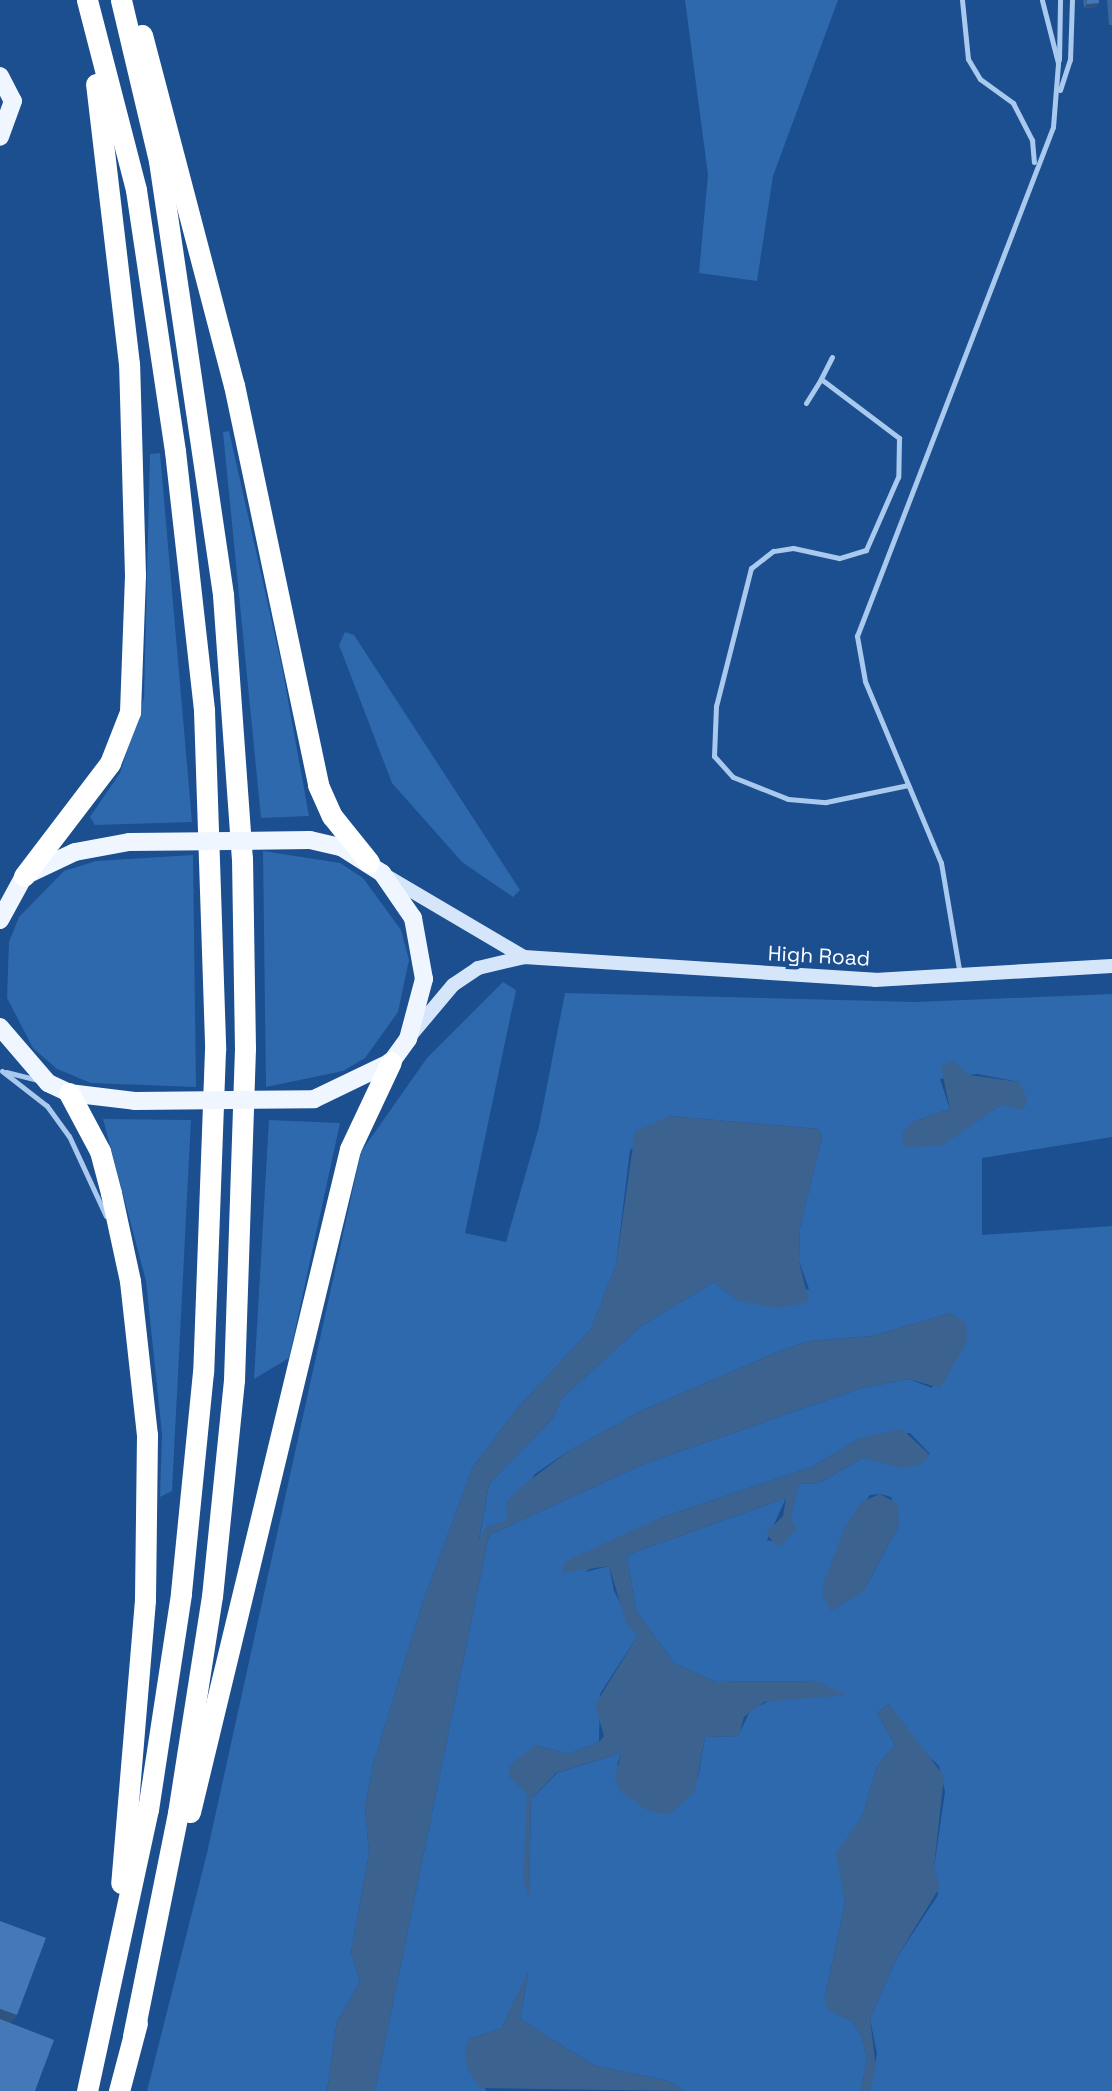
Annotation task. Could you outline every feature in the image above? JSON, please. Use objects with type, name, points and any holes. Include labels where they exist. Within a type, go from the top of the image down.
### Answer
[{"type":"highway","points":[[13,884],[110,763],[130,712],[134,657],[129,365],[107,146],[81,0]]},
{"type":"highway","points":[[87,0],[136,190],[176,464],[204,710],[215,1050],[204,1359],[181,1594],[104,2028],[87,2091]]},
{"type":"highway","points":[[121,0],[159,161],[218,555],[242,858],[245,1048],[235,1367],[212,1596],[178,1813],[133,2036]]},
{"type":"highway","points":[[131,0],[234,385],[315,775],[332,816],[375,867]]},
{"type":"highway","points":[[119,2091],[244,1601],[349,1149],[391,1062]]},
{"type":"highway","points":[[69,1093],[100,1151],[130,1281],[147,1435],[149,1520],[136,1744],[104,2028]]},
{"type":"main road","points":[[0,75],[13,101],[0,137]]},
{"type":"main road","points":[[0,920],[13,884],[75,852],[129,842],[310,840],[375,867],[413,918],[423,951],[421,1003],[408,1039],[391,1062],[314,1099],[135,1101],[69,1093],[48,1083],[0,1027]]},
{"type":"street","name":"High Road","points":[[375,867],[524,957]]},
{"type":"street","name":"High Road","points":[[408,1039],[453,985],[478,968],[524,957],[803,978],[960,976],[1112,966]]},
{"type":"lane","points":[[962,0],[968,60],[980,79],[1013,103],[1032,140],[1034,162]]},
{"type":"lane","points":[[1041,0],[1058,63]]},
{"type":"lane","points":[[1058,95],[1060,0]]},
{"type":"lane","points":[[960,976],[950,893],[865,681],[860,623],[917,489],[1034,162],[1052,127],[1058,95],[1070,60],[1072,0]]},
{"type":"lane","points":[[806,403],[832,357]]},
{"type":"lane","points":[[821,379],[899,438],[898,477],[866,550],[839,558],[793,548],[773,551],[751,568],[716,706],[714,757],[733,778],[788,799],[860,798],[908,785]]},
{"type":"lane","points":[[1,1070],[48,1083]]},
{"type":"lane","points":[[1,1070],[47,1106],[69,1136],[130,1281]]},
{"type":"shaded area","points":[[685,0],[838,0],[773,176],[757,281],[699,273],[708,175]]},
{"type":"shaded area","points":[[229,431],[282,667],[309,816],[261,818],[223,432]]},
{"type":"shaded area","points":[[160,453],[192,822],[95,825],[90,817],[120,773],[144,698],[150,454]]},
{"type":"shaded area","points":[[345,632],[354,635],[520,890],[513,897],[462,862],[392,783],[339,645]]},
{"type":"shaded area","points":[[263,851],[340,863],[363,878],[401,930],[409,960],[398,1012],[365,1058],[343,1071],[266,1087]]},
{"type":"shaded area","points":[[193,855],[196,1087],[91,1083],[57,1069],[33,1048],[7,998],[9,942],[19,917],[64,871],[96,861]]},
{"type":"shaded area","points":[[503,982],[516,990],[465,1233],[506,1242],[539,1127],[565,993],[916,1002],[1112,994],[1112,1137],[982,1158],[982,1235],[1112,1226],[1112,2091],[869,2091],[877,2054],[870,2019],[897,1957],[938,1895],[934,1867],[945,1792],[939,1766],[909,1738],[889,1704],[877,1713],[895,1745],[877,1766],[862,1817],[837,1853],[845,1903],[825,1996],[828,2010],[852,2021],[861,2035],[867,2058],[861,2091],[684,2091],[668,2081],[593,2065],[520,2019],[528,1973],[502,2028],[469,2039],[486,2091],[375,2091],[489,1535],[644,1464],[862,1388],[909,1379],[932,1388],[951,1313],[872,1336],[809,1341],[777,1352],[641,1411],[567,1452],[535,1474],[508,1521],[487,1527],[479,1541],[489,1484],[553,1418],[561,1399],[641,1326],[714,1282],[738,1301],[809,1289],[799,1261],[800,1227],[822,1137],[819,1129],[670,1116],[630,1150],[616,1265],[591,1329],[515,1411],[473,1467],[423,1601],[373,1765],[365,1807],[369,1853],[351,1952],[360,1982],[337,2021],[327,2091],[147,2091],[207,1853],[361,1152],[427,1058]],"holes":[[[977,1074],[1020,1082],[1001,1105],[949,1140],[912,1122],[950,1109],[940,1079]],[[910,1433],[930,1454],[920,1465],[863,1458],[819,1483],[799,1484],[783,1544],[767,1540],[786,1498],[627,1555],[636,1611],[674,1663],[716,1682],[817,1681],[751,1709],[738,1736],[705,1737],[698,1778],[617,1765],[621,1753],[557,1773],[531,1799],[529,1895],[527,1794],[535,1745],[569,1754],[599,1742],[600,1694],[638,1635],[614,1591],[609,1566],[585,1572],[660,1518],[812,1467],[860,1438]],[[870,1495],[891,1497],[899,1525],[863,1592],[823,1595],[845,1527]]]},
{"type":"shaded area","points":[[953,1061],[969,1075],[1020,1082],[1028,1102],[1022,1110],[1001,1105],[941,1146],[905,1147],[902,1134],[912,1122],[950,1109],[941,1067]]},
{"type":"shaded area","points":[[670,1116],[819,1129],[822,1137],[800,1227],[799,1261],[809,1302],[779,1308],[738,1301],[714,1282],[641,1326],[561,1399],[553,1418],[489,1484],[479,1539],[487,1527],[508,1520],[506,1503],[516,1491],[567,1452],[641,1411],[777,1352],[809,1341],[872,1336],[951,1313],[966,1323],[967,1342],[940,1388],[909,1379],[862,1388],[644,1464],[489,1535],[375,2091],[327,2091],[337,2021],[360,1982],[351,1952],[369,1853],[365,1807],[373,1765],[423,1601],[473,1467],[515,1411],[591,1329],[616,1265],[635,1131]]},
{"type":"shaded area","points":[[103,1119],[191,1120],[172,1491],[160,1497],[162,1434],[146,1281]]},
{"type":"shaded area","points":[[269,1120],[340,1123],[289,1358],[254,1379]]},
{"type":"shaded area","points":[[902,1429],[930,1455],[920,1465],[902,1468],[863,1458],[819,1483],[799,1484],[791,1519],[797,1529],[783,1544],[776,1546],[766,1533],[783,1516],[786,1498],[627,1555],[636,1611],[674,1663],[716,1682],[817,1681],[847,1695],[764,1702],[744,1717],[739,1736],[705,1737],[695,1792],[668,1815],[647,1810],[621,1792],[615,1779],[621,1753],[556,1773],[531,1799],[529,1897],[523,1879],[527,1794],[509,1777],[509,1766],[535,1745],[569,1754],[599,1742],[604,1736],[595,1705],[638,1635],[627,1625],[609,1566],[561,1573],[566,1561],[660,1518],[812,1467],[860,1438]]},
{"type":"shaded area","points":[[880,1494],[898,1504],[899,1525],[863,1592],[831,1611],[823,1595],[824,1581],[845,1527],[861,1502]]},
{"type":"shaded area","points":[[889,1704],[944,1776],[934,1867],[940,1887],[897,1957],[870,2019],[876,2068],[869,2091],[861,2091],[867,2058],[861,2035],[852,2021],[827,2010],[825,1996],[845,1903],[836,1853],[862,1817],[877,1766],[895,1745],[877,1713]]},
{"type":"shaded area","points":[[528,1972],[520,2019],[593,2065],[668,2081],[684,2091],[480,2088],[467,2068],[465,2048],[469,2039],[502,2028]]},
{"type":"building","points":[[1087,0],[1099,0],[1099,3],[1087,4]]},
{"type":"building","points":[[0,1921],[46,1938],[17,2015],[0,2009]]},
{"type":"building","points":[[0,2019],[54,2040],[35,2091],[0,2091]]}]
